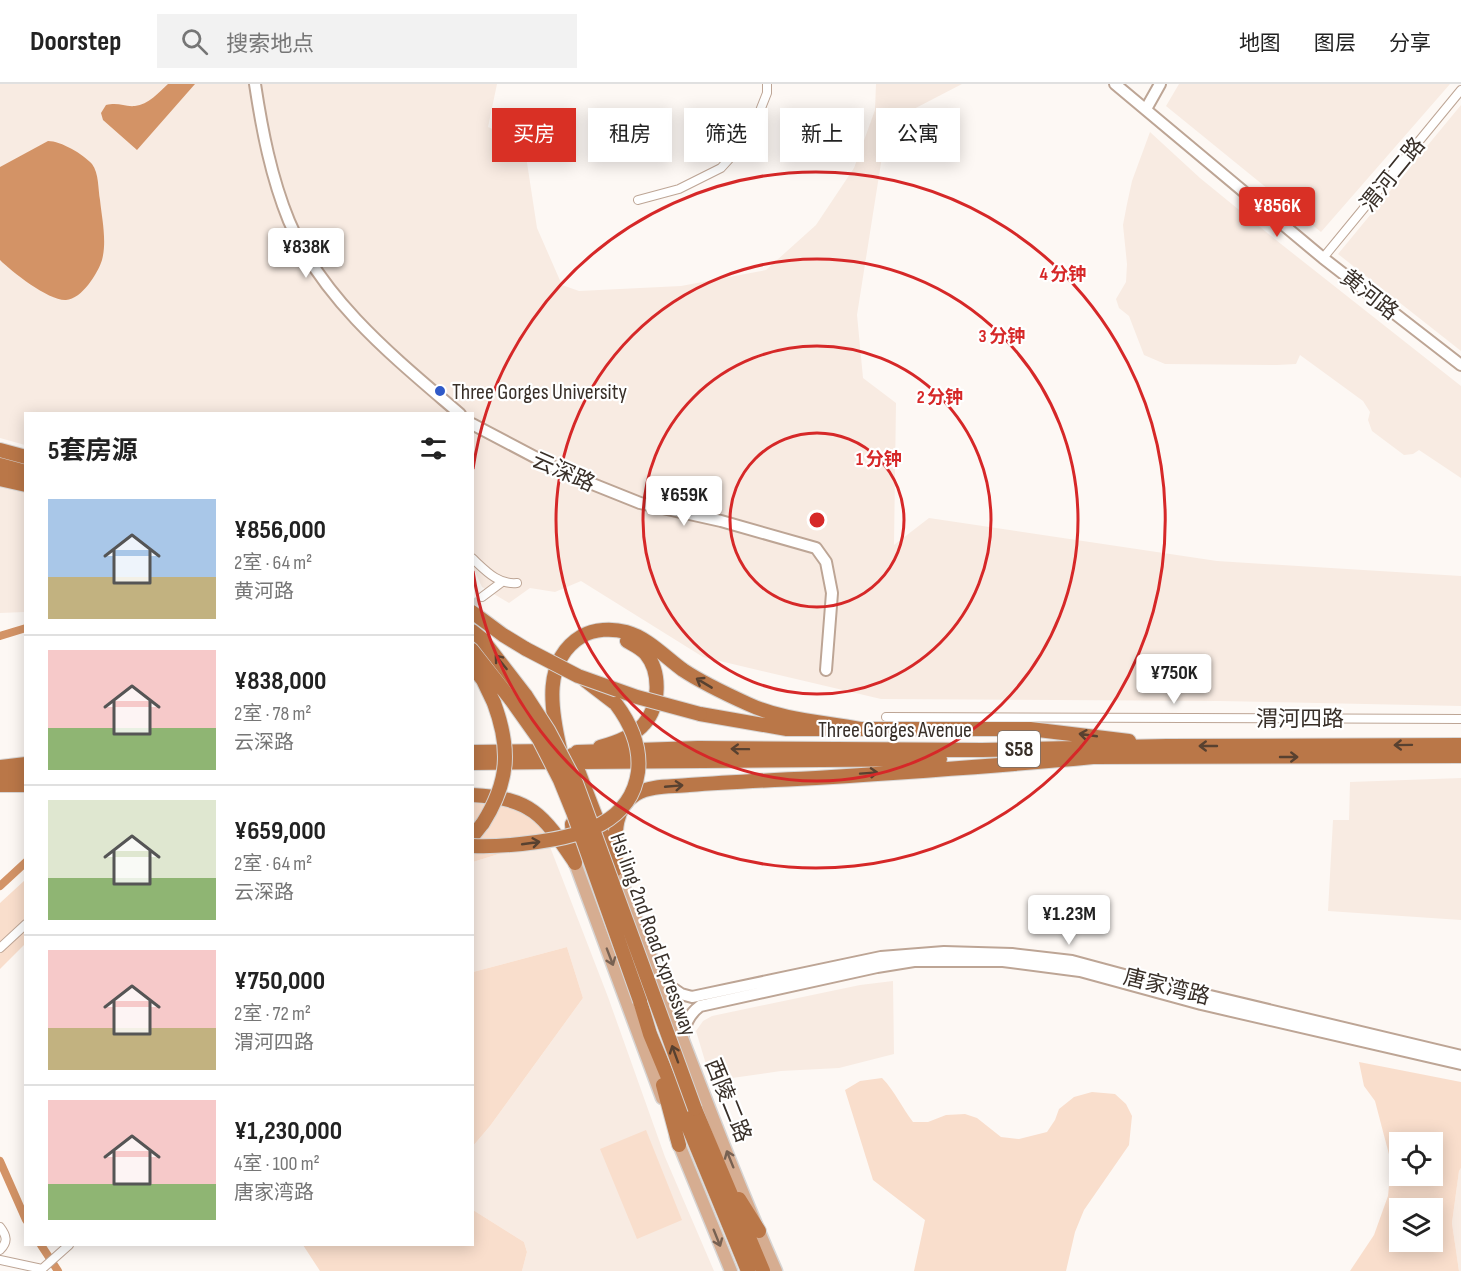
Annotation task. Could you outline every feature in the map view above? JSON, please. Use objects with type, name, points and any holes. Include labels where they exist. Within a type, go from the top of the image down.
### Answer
[{"type":"highway","points":[[0,450],[24,456]]},
{"type":"highway","points":[[0,465],[24,471]]},
{"type":"highway","points":[[0,479],[24,485]]},
{"type":"highway","points":[[474,613],[503,635],[606,694],[624,714],[634,735],[639,766],[637,778],[626,804],[605,823],[569,836],[516,845],[474,846]]},
{"type":"highway","points":[[575,863],[571,808],[552,703],[554,677],[561,654],[573,642],[586,634],[612,629],[627,632],[711,687],[766,712],[860,729]]},
{"type":"highway","name":"Hsi ling 2nd Road Expressway","points":[[474,633],[482,639],[526,696],[559,749],[579,791],[695,1109],[763,1271]]},
{"type":"highway","points":[[578,757],[632,734],[645,723],[655,704],[656,687],[653,666],[639,648],[624,639],[606,636],[588,640],[567,659],[560,675],[558,696],[558,718],[606,843]]},
{"type":"highway","name":"Hsi ling 2nd Road Expressway","points":[[474,653],[539,740],[560,780],[650,1034],[748,1271]]},
{"type":"highway","points":[[474,669],[483,680],[494,703],[504,738],[505,773],[498,796],[474,834]]},
{"type":"highway","points":[[578,676],[637,697],[700,714],[786,729],[1030,729],[1167,746]]},
{"type":"highway","name":"Three Gorges Avenue","points":[[578,757],[698,748],[982,750],[1167,746],[1461,745]]},
{"type":"highway","name":"Three Gorges Avenue","points":[[474,752],[555,757],[1461,756]]},
{"type":"highway","name":"Three Gorges Avenue","points":[[474,765],[521,764],[555,757]]},
{"type":"highway","points":[[616,869],[616,834],[619,814],[628,800],[638,793],[653,788],[991,767],[1093,758]]},
{"type":"highway","points":[[0,767],[24,764]]},
{"type":"highway","points":[[0,777],[24,774]]},
{"type":"highway","points":[[0,785],[24,785]]},
{"type":"highway","points":[[474,795],[518,802],[533,810],[548,824],[575,863]]},
{"type":"highway","points":[[650,1034],[679,1145]]},
{"type":"highway","points":[[717,1165],[759,1231]]},
{"type":"main road","points":[[255,84],[276,186],[303,248],[328,285],[356,319],[458,412]]},
{"type":"main road","name":"黄河路","points":[[1114,84],[1323,258],[1461,365]]},
{"type":"main road","points":[[1146,109],[1160,84]]},
{"type":"main road","name":"云深路","points":[[474,425],[565,473],[640,503],[721,520],[816,548],[826,562],[832,593],[825,670]]},
{"type":"main road","name":"西陵二路","points":[[606,843],[776,1271]]},
{"type":"main road","points":[[575,863],[679,1145],[731,1271]]},
{"type":"main road","points":[[600,930],[596,910],[600,895],[612,890],[618,891],[631,907]]},
{"type":"main road","name":"唐家湾路","points":[[662,981],[681,994],[692,997],[881,957],[967,952],[1023,955],[1072,961],[1150,982],[1461,1056]]},
{"type":"main road","name":"唐家湾路","points":[[682,1039],[686,1021],[700,1006],[914,961],[1003,961],[1080,971],[1201,1004],[1461,1064]]},
{"type":"street","points":[[638,200],[679,189],[721,168],[750,136],[766,93],[767,84]]},
{"type":"street","name":"渭河二路","points":[[1323,258],[1461,90]]},
{"type":"street","points":[[474,560],[502,582],[517,583]]},
{"type":"street","points":[[482,597],[502,582]]},
{"type":"street","name":"渭河四路","points":[[886,717],[1461,719]]},
{"type":"street","points":[[0,948],[24,926]]},
{"type":"street","points":[[0,1227],[6,1238],[5,1245],[0,1250]]},
{"type":"street","points":[[0,1260],[42,1269],[66,1248]]},
{"type":"shaded area","name":"Three Gorges University","points":[[0,84],[497,84],[488,127],[492,129],[492,162],[527,162],[537,228],[562,285],[579,291],[681,286],[766,270],[816,225],[856,162],[864,162],[864,140],[875,110],[876,84],[962,84],[916,108],[876,108],[876,162],[881,162],[857,315],[863,378],[896,403],[894,545],[929,518],[1217,561],[1461,576],[1461,706],[1219,701],[881,699],[703,657],[581,581],[555,592],[530,588],[509,603],[482,587],[474,569],[474,412],[24,412],[24,445],[0,438]]},
{"type":"shaded area","points":[[168,84],[195,84],[137,150],[103,120],[101,113],[106,105],[140,105],[153,98]]},
{"type":"shaded area","points":[[1179,84],[1450,84],[1321,232],[1166,106]]},
{"type":"shaded area","points":[[1461,105],[1461,351],[1338,254]]},
{"type":"shaded area","points":[[1150,132],[1200,178],[1461,386],[1461,478],[1419,450],[1413,454],[1404,455],[1372,431],[1368,420],[1370,412],[1363,401],[1300,355],[1296,364],[1277,365],[1165,364],[1144,355],[1129,316],[1119,308],[1116,299],[1126,282],[1127,264],[1123,225],[1127,204],[1132,181]]},
{"type":"shaded area","points":[[48,141],[72,149],[92,164],[97,176],[103,222],[104,245],[100,265],[83,290],[72,299],[66,300],[41,291],[0,260],[0,167]]},
{"type":"shaded area","points":[[0,485],[24,493],[24,612],[0,613]]},
{"type":"shaded area","points":[[1461,778],[1461,920],[1328,911],[1333,820],[1349,820],[1350,782]]},
{"type":"shaded area","points":[[474,803],[506,807],[526,813],[534,819],[547,839],[474,862]]},
{"type":"shaded area","points":[[547,839],[608,997],[665,1157],[714,1271],[522,1271],[527,1252],[524,1242],[474,1211],[474,1145],[583,998],[567,947],[474,972],[474,862]]},
{"type":"shaded area","points":[[24,881],[24,945],[0,969],[0,903]]},
{"type":"shaded area","points":[[567,947],[583,998],[474,1145],[474,972]]},
{"type":"shaded area","points":[[893,981],[894,1054],[839,1068],[781,1071],[711,1081],[696,1031],[703,1021],[712,1016],[860,985]]},
{"type":"shaded area","points":[[1359,1062],[1461,1082],[1461,1168],[1452,1223],[1459,1271],[1350,1271],[1374,1235],[1388,1196],[1389,1185],[1443,1186],[1443,1132],[1389,1132],[1389,1154],[1375,1101],[1364,1086]]},
{"type":"shaded area","points":[[882,1078],[913,1122],[928,1122],[946,1115],[965,1114],[977,1118],[1001,1137],[1019,1139],[1047,1132],[1059,1109],[1074,1097],[1092,1092],[1115,1094],[1126,1104],[1132,1116],[1129,1145],[1084,1210],[1075,1232],[1066,1271],[914,1271],[925,1220],[873,1180],[845,1090],[860,1081]]},
{"type":"shaded area","points":[[646,1130],[682,1220],[637,1239],[600,1149]]},
{"type":"shaded area","points":[[1461,1168],[1461,1271],[1459,1271],[1452,1223]]},
{"type":"shaded area","points":[[474,1211],[524,1242],[527,1252],[522,1271],[320,1271],[304,1246],[474,1246]]},
{"type":"waterway","points":[[0,636],[24,629]]},
{"type":"waterway","points":[[0,886],[24,864]]},
{"type":"waterway","points":[[0,1161],[24,1215]]},
{"type":"waterway","points":[[42,1246],[58,1271]]},
{"type":"tunnel","points":[[474,603],[482,597]]},
{"type":"place","name":"Three Gorges University","points":[[440,391]]}]
